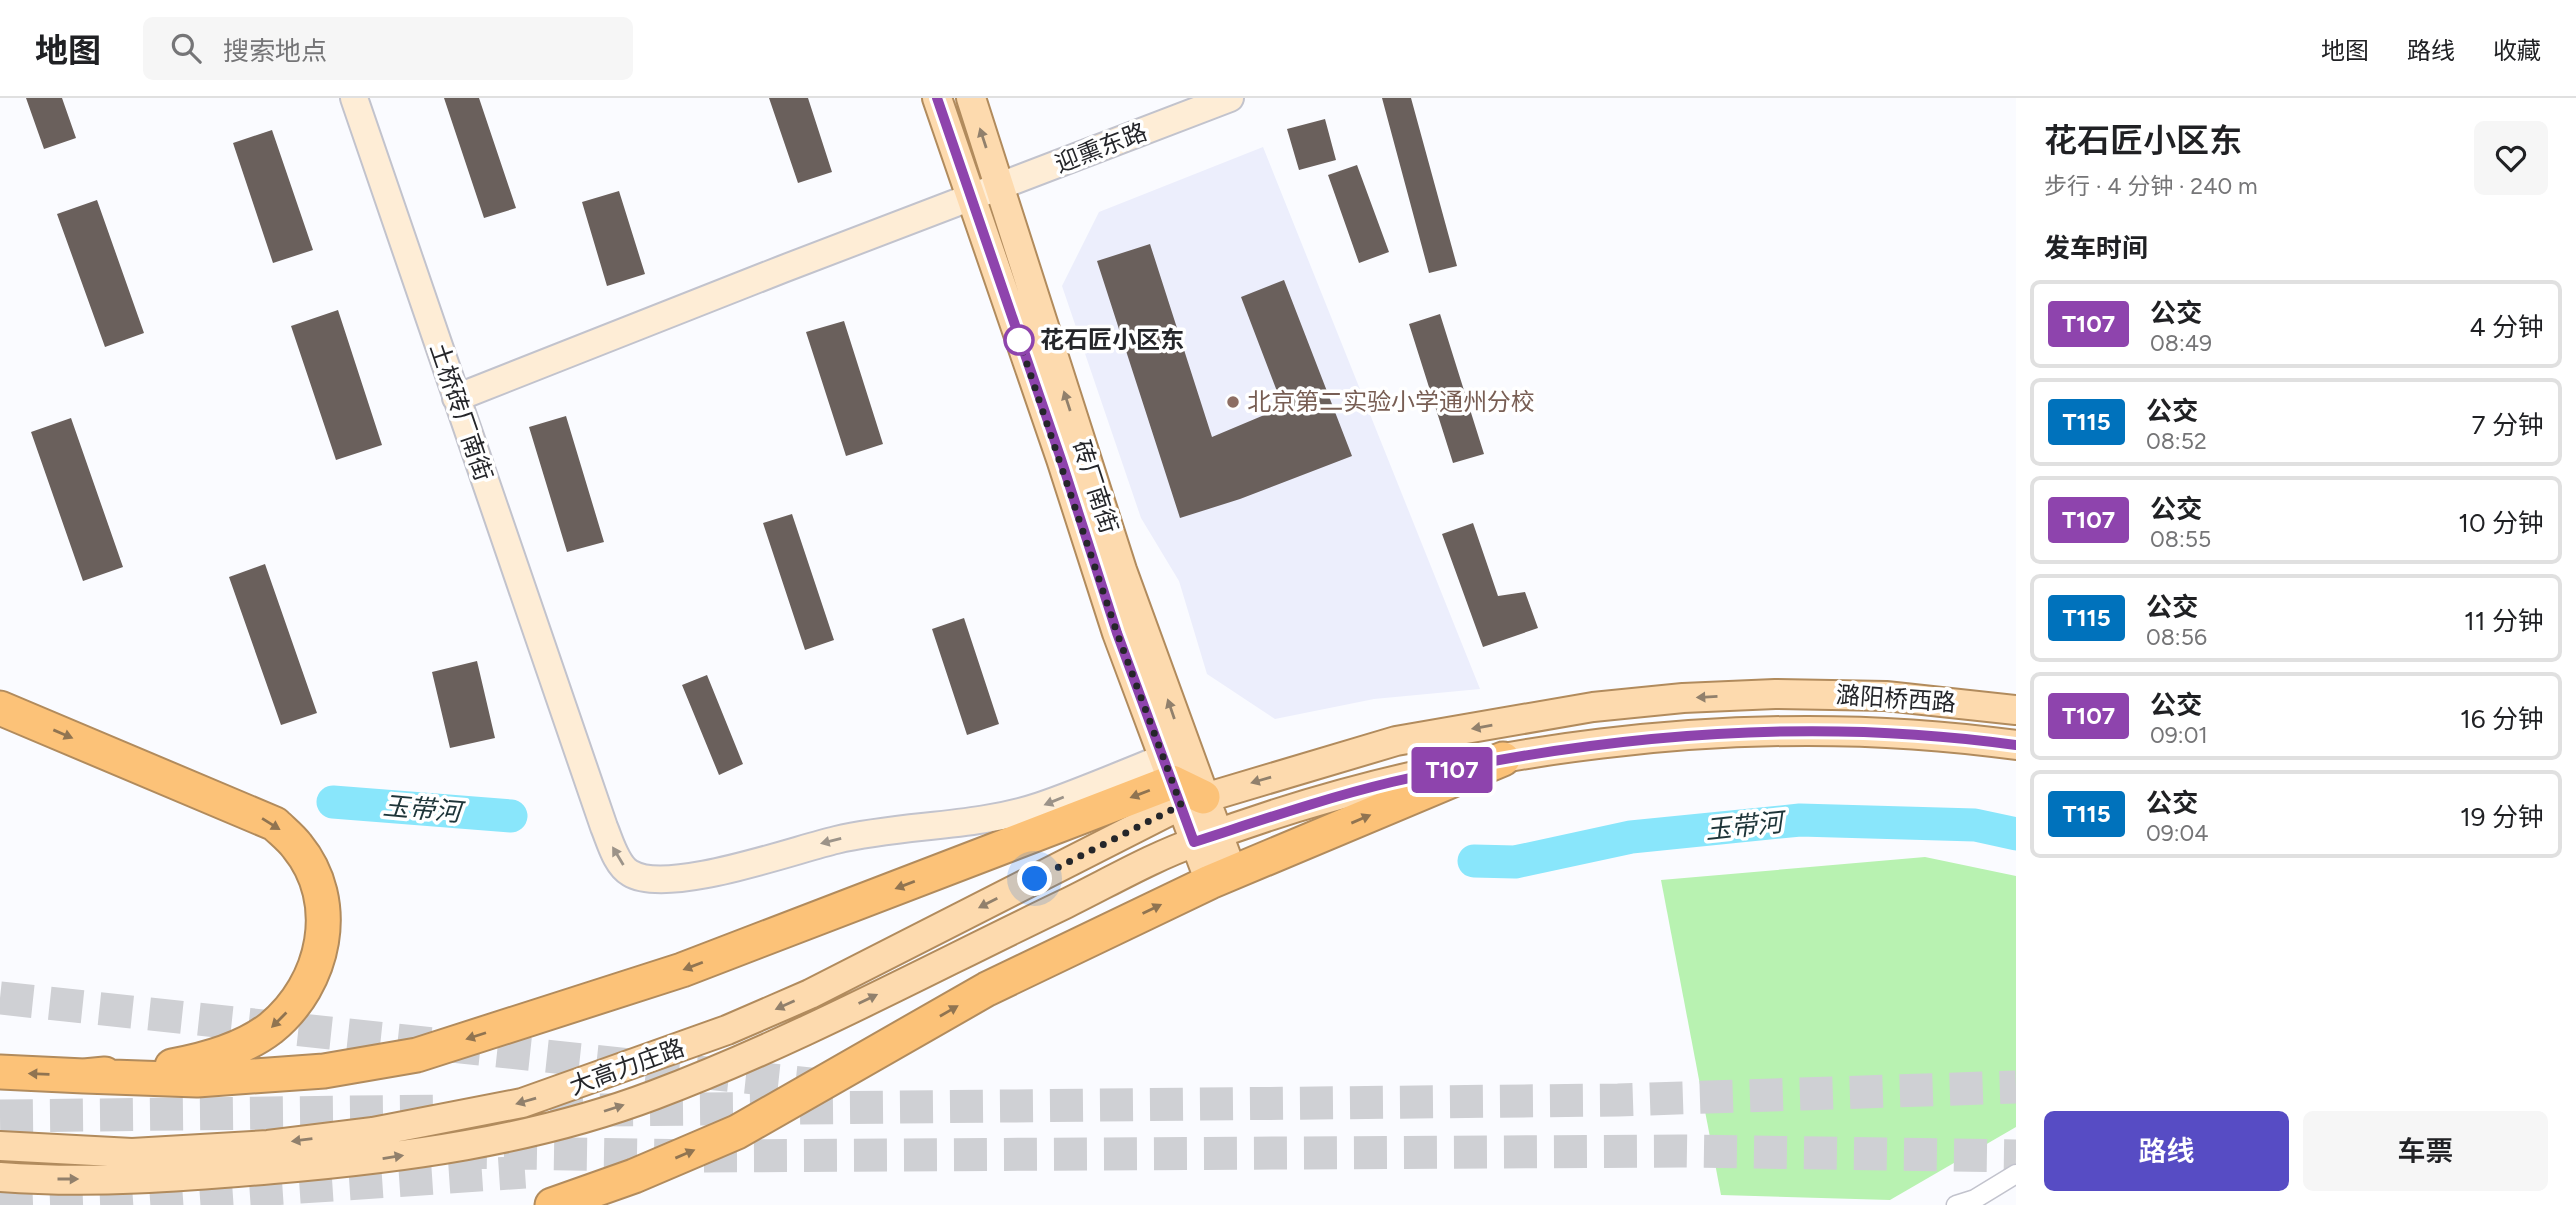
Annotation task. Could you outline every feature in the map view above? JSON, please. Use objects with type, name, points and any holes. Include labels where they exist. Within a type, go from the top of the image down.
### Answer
[{"type":"highway","points":[[0,708],[275,824],[298,847],[314,874],[323,898],[325,918],[322,948],[312,975],[296,1002],[272,1027],[248,1043],[175,1066],[84,1076]]},
{"type":"highway","points":[[552,1205],[634,1176],[737,1132],[987,989],[1221,877],[1503,759]]},
{"type":"highway","points":[[0,1072],[210,1079],[324,1071],[416,1055],[682,970],[1180,785]]},
{"type":"main road","name":"砖厂南街","points":[[937,98],[1061,459],[1117,633],[1221,877]]},
{"type":"main road","name":"砖厂南街","points":[[971,98],[1122,570],[1180,785]]},
{"type":"main road","name":"潞阳桥西路","points":[[1180,785],[1396,741],[1593,708],[1683,698],[1775,694],[1886,696],[2016,710]]},
{"type":"main road","name":"潞阳桥西路","points":[[1503,759],[1600,744],[1690,735],[1775,732],[1888,734],[2016,745]]},
{"type":"main road","name":"大高力庄路","points":[[0,1177],[120,1180],[212,1175],[375,1160],[499,1140],[572,1122],[652,1096],[726,1065],[1206,838],[1391,782],[1503,759]]},
{"type":"main road","name":"大高力庄路","points":[[0,1146],[132,1153],[268,1145],[373,1132],[522,1103],[727,1030],[810,994],[1180,785]]},
{"type":"street","name":"土桥砖厂南街","points":[[354,98],[616,855],[630,873],[659,880],[704,875],[879,831],[985,819],[1038,807],[1180,785]]},
{"type":"street","name":"迎熏东路","points":[[456,398],[1230,98]]},
{"type":"street","points":[[1956,1205],[1975,1199],[2016,1174]]},
{"type":"shaded area","name":"北京第二实验小学通州分校","points":[[1263,147],[1480,689],[1374,699],[1275,719],[1207,674],[1179,581],[1141,518],[1062,286],[1099,212]]},
{"type":"green space","points":[[1925,857],[2016,876],[2016,1127],[1890,1200],[1721,1195],[1661,880]]},
{"type":"building","points":[[26,98],[62,98],[76,138],[44,149]]},
{"type":"building","points":[[444,98],[479,98],[516,208],[484,218]]},
{"type":"building","points":[[769,98],[808,98],[832,172],[798,183]]},
{"type":"building","points":[[1382,98],[1411,98],[1457,266],[1429,273]]},
{"type":"building","points":[[1325,119],[1336,160],[1299,170],[1287,129]]},
{"type":"building","points":[[272,130],[313,250],[273,263],[233,143]]},
{"type":"building","points":[[1357,165],[1389,252],[1359,263],[1328,175]]},
{"type":"building","points":[[619,191],[645,274],[607,286],[582,202]]},
{"type":"building","points":[[97,200],[144,333],[105,347],[57,214]]},
{"type":"building","points":[[1150,244],[1212,437],[1283,407],[1241,297],[1284,280],[1352,456],[1240,499],[1180,518],[1097,261]]},
{"type":"building","points":[[338,310],[382,445],[336,460],[291,326]]},
{"type":"building","points":[[1440,314],[1484,454],[1453,463],[1409,324]]},
{"type":"building","points":[[844,321],[883,444],[846,456],[806,332]]},
{"type":"building","points":[[566,416],[604,542],[567,552],[529,427]]},
{"type":"building","points":[[71,418],[123,567],[83,581],[31,432]]},
{"type":"building","points":[[792,514],[834,640],[805,650],[763,523]]},
{"type":"building","points":[[1473,523],[1498,596],[1525,592],[1538,628],[1483,647],[1442,534]]},
{"type":"building","points":[[265,564],[317,713],[281,725],[229,577]]},
{"type":"building","points":[[964,618],[999,724],[967,735],[932,629]]},
{"type":"building","points":[[477,661],[495,738],[450,748],[432,672]]},
{"type":"building","points":[[707,675],[743,764],[719,775],[682,685]]},
{"type":"waterway","name":"玉带河","points":[[333,802],[511,816]]},
{"type":"waterway","name":"玉带河","points":[[1474,861],[1515,862],[1631,837],[1800,820],[1975,825],[2016,834]]},
{"type":"tunnel","points":[[0,998],[838,1087]]},
{"type":"tunnel","points":[[500,1111],[1618,1100],[2016,1087]]},
{"type":"tunnel","points":[[0,1116],[449,1111]]},
{"type":"tunnel","points":[[454,1152],[696,1156],[1680,1151],[2016,1156]]},
{"type":"tunnel","points":[[0,1204],[108,1200],[525,1172]]},
{"type":"bus line","name":"T107","points":[[937,98],[1061,459],[1117,633],[1194,842],[1391,782],[1503,759],[1600,744],[1690,735],[1775,732],[1888,734],[2016,745]]},
{"type":"place","name":"花石匠小区东","points":[[1019,340]]},
{"type":"place","name":"北京第二实验小学通州分校","points":[[1233,402]]},
{"type":"route","points":[[1019,340],[1117,633],[1181,805],[1035,879]]}]
